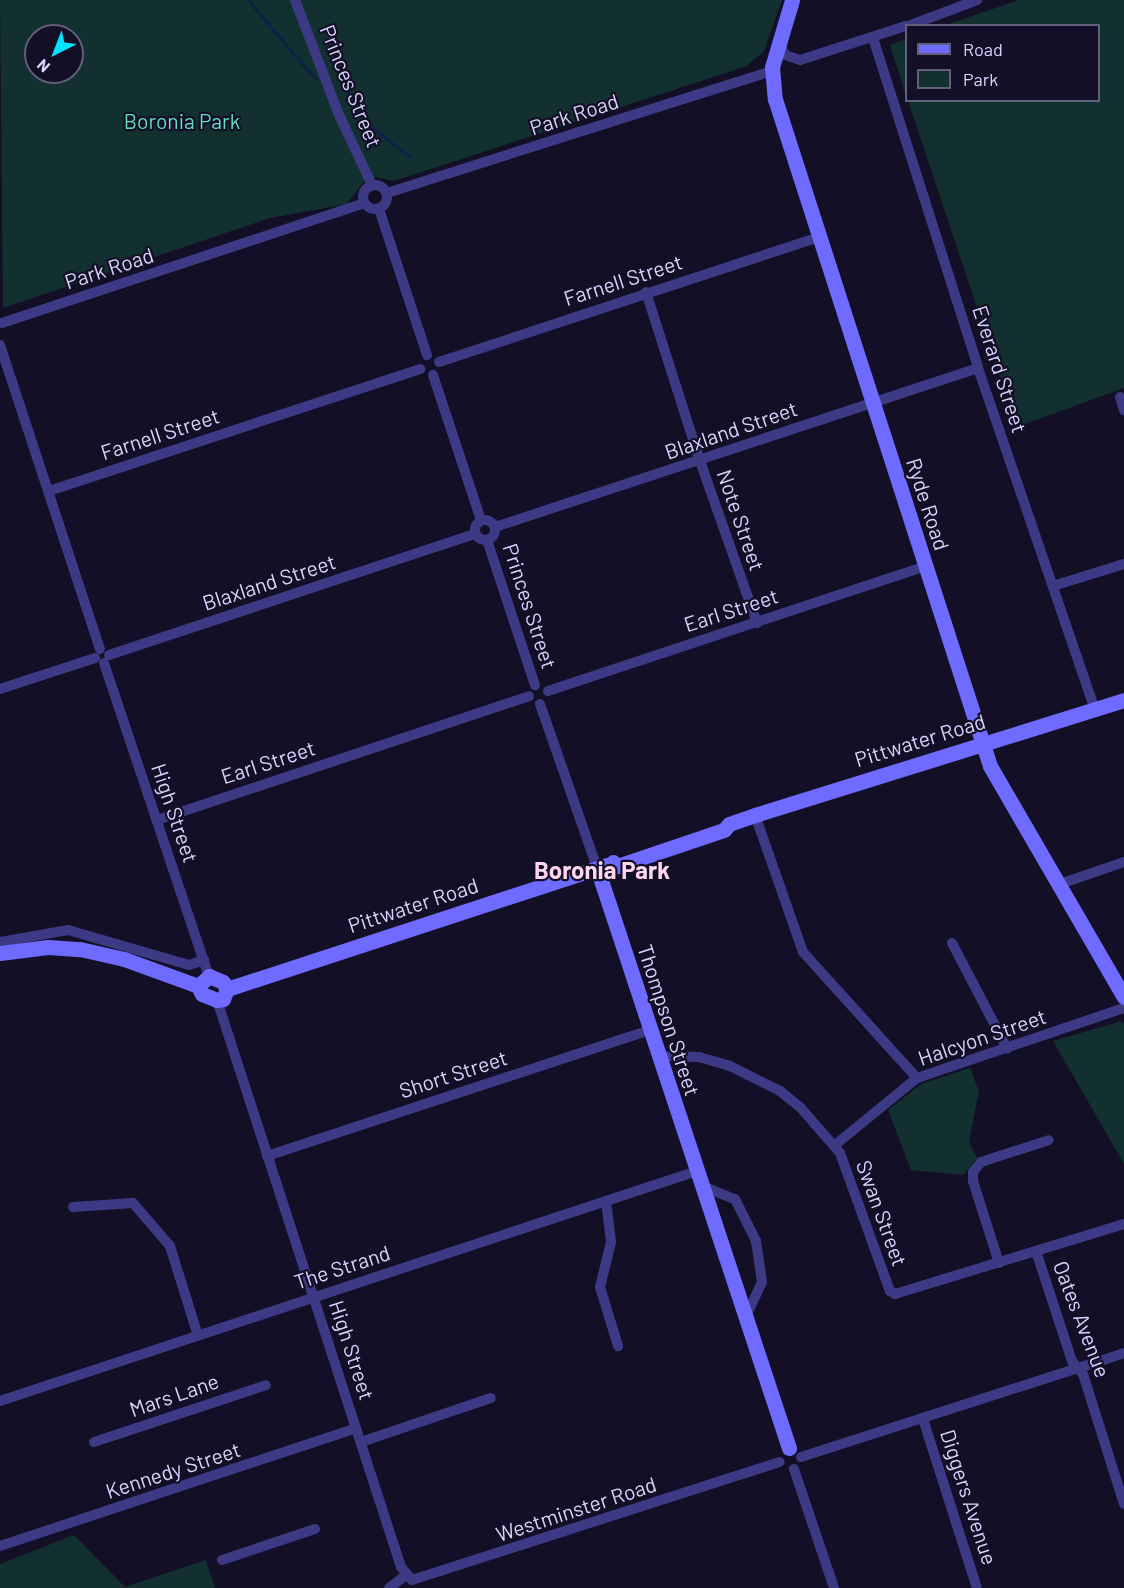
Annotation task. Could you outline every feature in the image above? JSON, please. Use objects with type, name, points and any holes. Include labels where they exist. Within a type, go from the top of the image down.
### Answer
[{"type":"main road","name":"Ryde Road","points":[[792,0],[772,71],[775,99],[927,566],[982,743],[994,778],[1124,997]]},
{"type":"main road","name":"Pittwater Road","points":[[222,994],[597,868],[613,862],[614,857],[716,823],[729,824],[1124,700]]},
{"type":"main road","name":"Thompson Street","points":[[597,868],[746,1317],[795,1452]]},
{"type":"main road","points":[[0,953],[48,947],[80,949],[203,981],[202,994],[222,994]]},
{"type":"street","name":"Princes Street","points":[[295,0],[339,117],[372,185]]},
{"type":"street","points":[[912,24],[977,0]]},
{"type":"street","points":[[779,43],[785,55],[800,60],[905,27]]},
{"type":"street","name":"Everard Street","points":[[873,38],[978,368],[1095,709]]},
{"type":"street","name":"Park Road","points":[[387,193],[772,71]]},
{"type":"street","points":[[379,209],[385,205],[387,193],[380,185],[372,185],[364,193],[364,203],[379,209],[427,355],[439,362],[439,370],[433,375],[424,374],[420,369],[420,362],[427,355]]},
{"type":"street","name":"Park Road","points":[[1,324],[364,203]]},
{"type":"street","name":"Farnell Street","points":[[439,362],[646,292],[820,237]]},
{"type":"street","name":"Note Street","points":[[646,292],[700,461],[757,622]]},
{"type":"street","name":"High Street","points":[[0,345],[204,960],[203,981]]},
{"type":"street","name":"Blaxland Street","points":[[495,527],[978,368]]},
{"type":"street","name":"Farnell Street","points":[[49,491],[420,369]]},
{"type":"street","points":[[433,375],[481,520]]},
{"type":"street","points":[[1120,397],[1124,410]]},
{"type":"street","points":[[481,520],[490,520],[495,527],[494,536],[487,540],[476,534],[475,526],[481,520]]},
{"type":"street","name":"Blaxland Street","points":[[0,689],[476,534]]},
{"type":"street","name":"Princes Street","points":[[487,540],[535,685]]},
{"type":"street","points":[[1053,586],[1124,564]]},
{"type":"street","name":"Earl Street","points":[[548,692],[927,566]]},
{"type":"street","points":[[540,704],[548,692],[544,686],[535,685],[529,696],[540,704],[597,868]]},
{"type":"street","name":"Earl Street","points":[[157,820],[529,696]]},
{"type":"street","points":[[755,815],[803,952],[917,1078]]},
{"type":"street","points":[[1057,885],[1124,862]]},
{"type":"street","points":[[0,942],[68,930],[189,965],[204,960]]},
{"type":"street","points":[[952,943],[1007,1048]]},
{"type":"street","name":"High Street","points":[[222,994],[267,1156],[406,1575]]},
{"type":"street","name":"Halcyon Street","points":[[835,1145],[917,1078],[1124,1008]]},
{"type":"street","name":"Short Street","points":[[267,1156],[651,1030]]},
{"type":"street","name":"Swan Street","points":[[659,1056],[699,1057],[753,1076],[800,1107],[835,1145],[890,1290],[895,1294],[1124,1224]]},
{"type":"street","points":[[999,1263],[973,1181],[973,1172],[981,1162],[1049,1140]]},
{"type":"street","name":"The Strand","points":[[0,1401],[697,1171]]},
{"type":"street","points":[[702,1186],[735,1199],[756,1241],[762,1282],[746,1317]]},
{"type":"street","points":[[606,1201],[611,1242],[600,1287],[618,1346]]},
{"type":"street","points":[[73,1207],[133,1203],[170,1246],[198,1335]]},
{"type":"street","name":"Oates Avenue","points":[[1036,1251],[1072,1361],[1078,1368],[1124,1504]]},
{"type":"street","points":[[794,1469],[780,1462],[782,1453],[795,1452],[923,1419],[1124,1353]]},
{"type":"street","name":"Mars Lane","points":[[94,1442],[266,1385]]},
{"type":"street","points":[[361,1442],[491,1398]]},
{"type":"street","name":"Diggers Avenue","points":[[923,1419],[977,1588]]},
{"type":"street","name":"Kennedy Street","points":[[0,1546],[356,1428]]},
{"type":"street","points":[[795,1452],[794,1469],[834,1588]]},
{"type":"street","name":"Westminster Road","points":[[406,1575],[421,1580],[780,1462]]},
{"type":"street","points":[[222,1560],[315,1529]]},
{"type":"street","points":[[389,1588],[406,1575]]},
{"type":"green space","name":"Boronia Park","points":[[0,0],[782,0],[764,51],[747,66],[394,181],[368,176],[347,204],[270,218],[3,308]]},
{"type":"green space","points":[[1019,0],[1124,0],[1124,388],[1017,427],[908,102],[1100,102],[1100,24],[949,24]]},
{"type":"green space","points":[[905,39],[905,93],[890,45]]},
{"type":"green space","points":[[1122,1021],[1124,1024],[1124,1164],[1053,1041]]},
{"type":"green space","points":[[970,1068],[979,1091],[969,1142],[977,1158],[963,1175],[911,1170],[888,1110],[921,1084]]},
{"type":"green space","points":[[74,1535],[125,1587],[206,1560],[215,1588],[0,1588],[0,1564]]},
{"type":"waterway","points":[[248,0],[316,80]]},
{"type":"waterway","points":[[339,80],[364,121],[410,157]]},
{"type":"district","name":"Boronia Park","points":[[602,870]]}]
